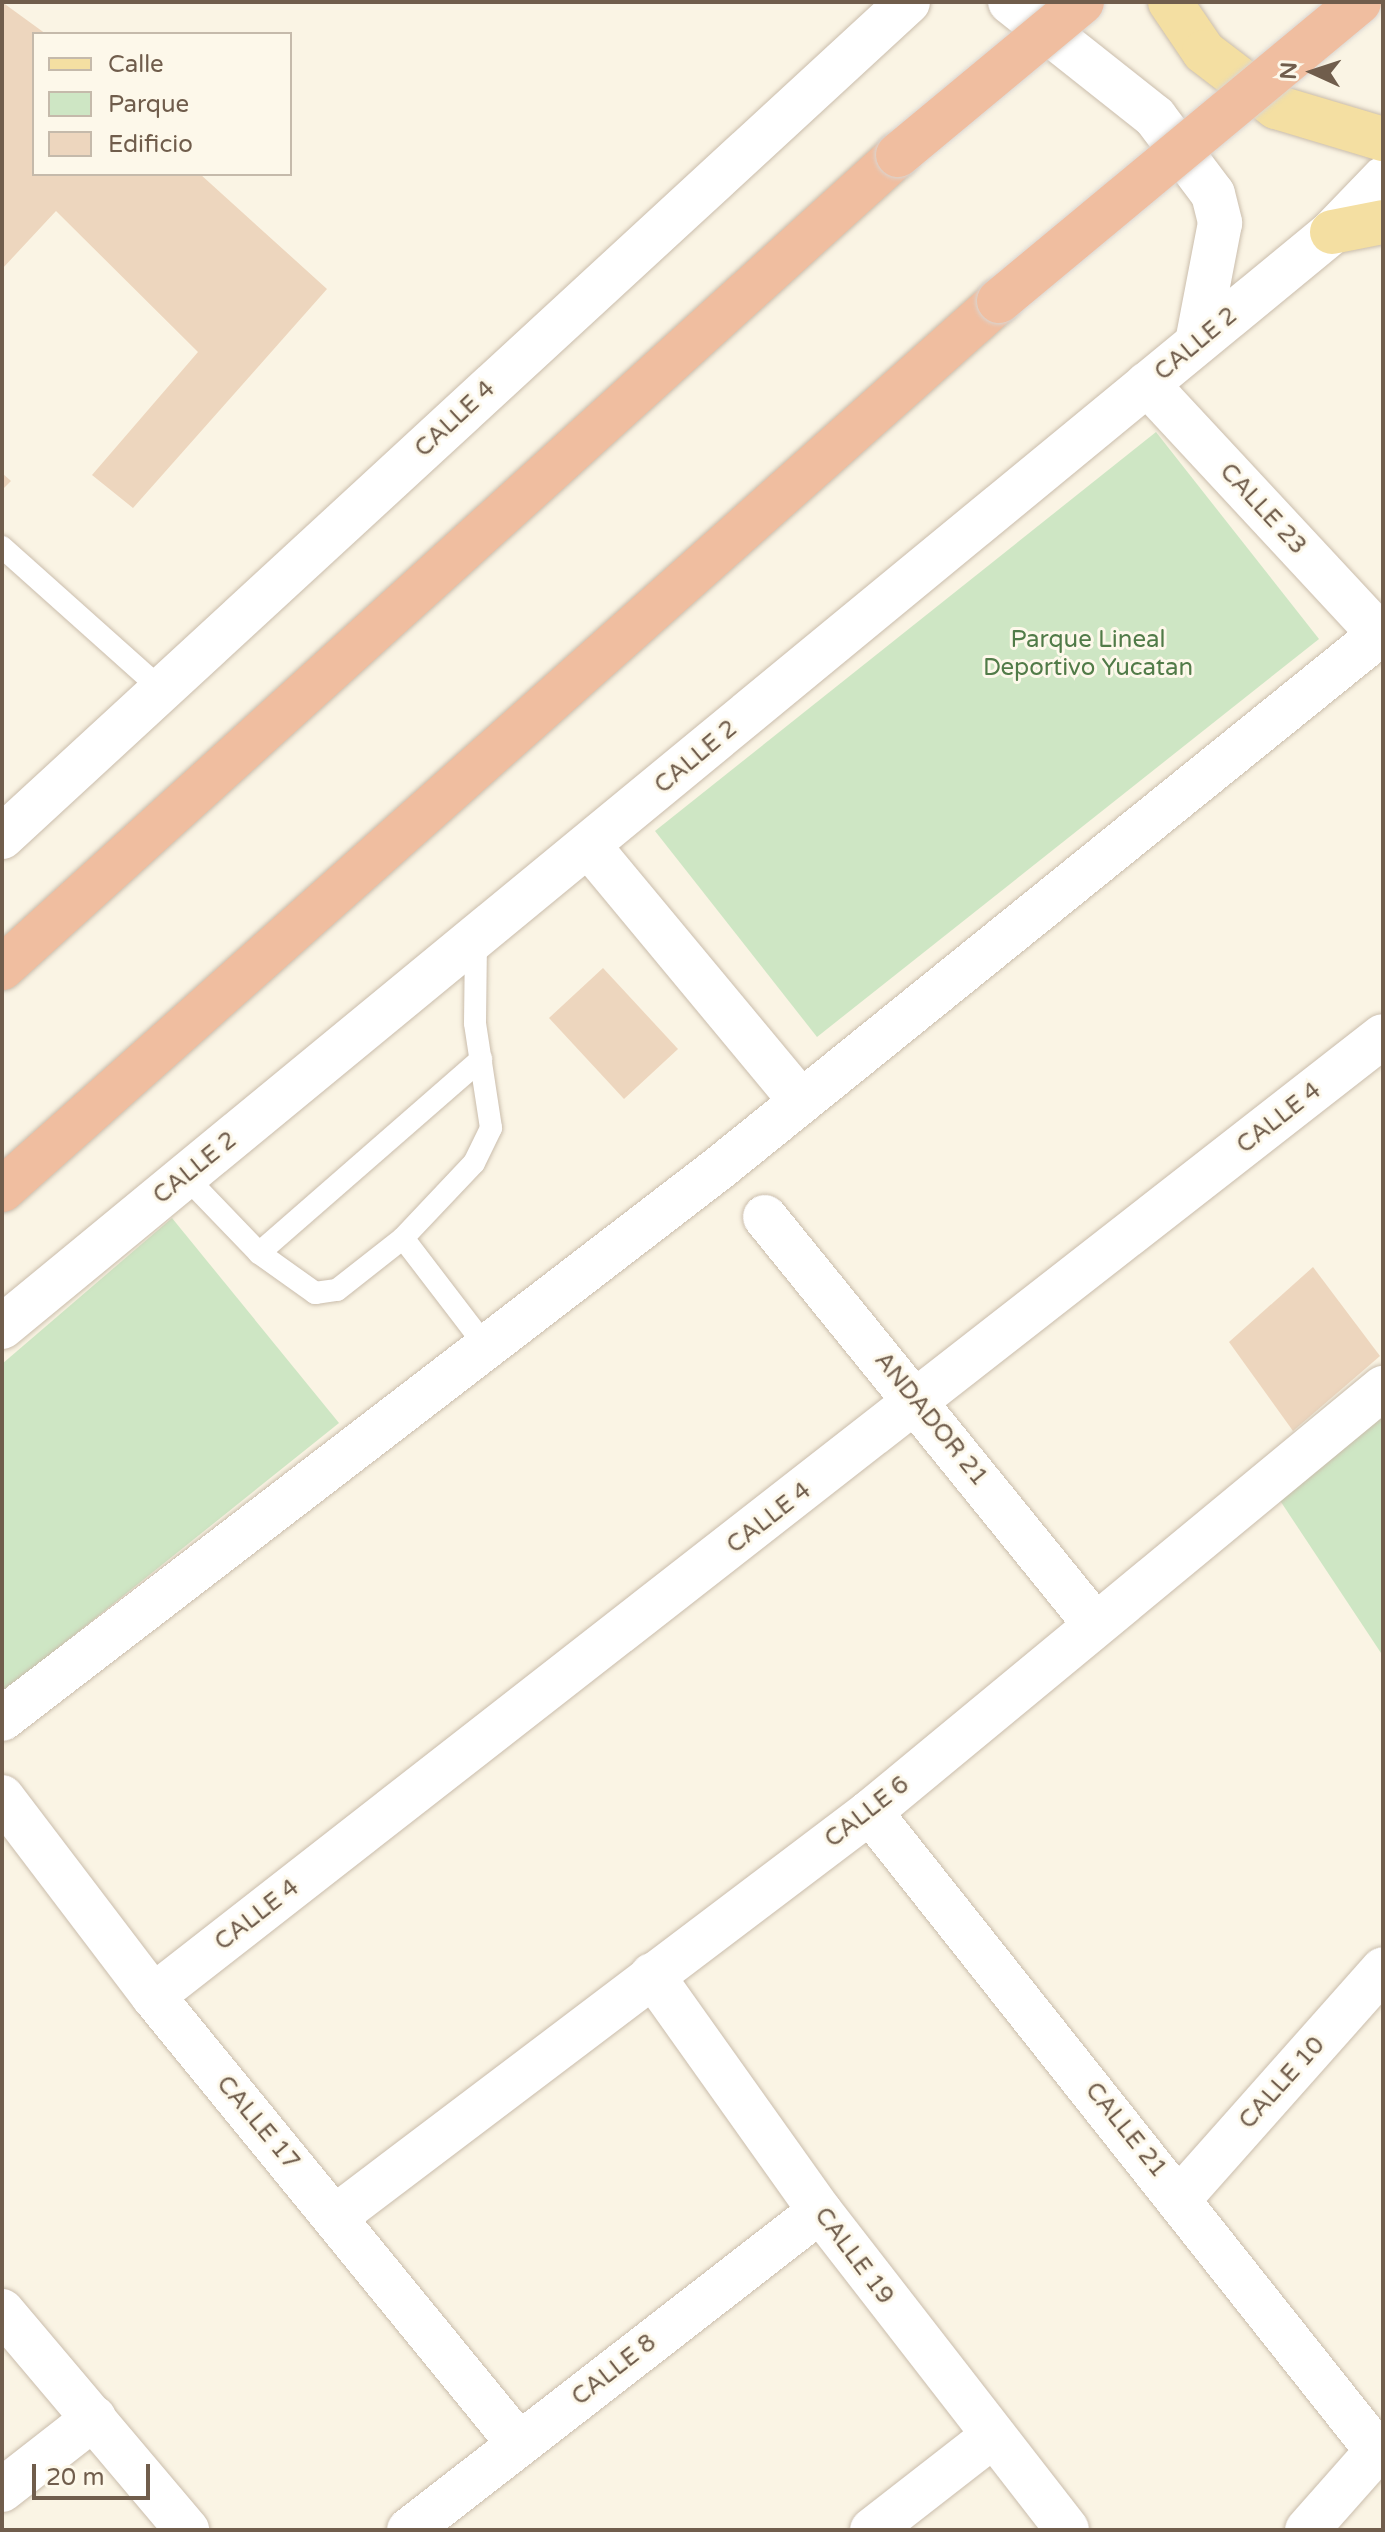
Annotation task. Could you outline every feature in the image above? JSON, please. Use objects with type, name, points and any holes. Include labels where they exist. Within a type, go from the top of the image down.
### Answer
[{"type":"highway","points":[[2,968],[898,155],[1082,2]]},
{"type":"highway","points":[[2,1190],[999,301],[1359,2]]},
{"type":"main road","points":[[1170,2],[1204,52],[1276,107],[1383,139]]},
{"type":"main road","points":[[1332,232],[1383,222]]},
{"type":"street","points":[[1010,2],[1155,117],[1213,194],[1220,223],[1197,342]]},
{"type":"street","name":"CALLE 4","points":[[5,829],[914,3]]},
{"type":"street","name":"CALLE 2","points":[[2,1327],[1332,232],[1383,179]]},
{"type":"street","name":"CALLE 23","points":[[1147,384],[1381,633]]},
{"type":"street","points":[[2,1719],[801,1101],[1381,633]]},
{"type":"street","points":[[589,846],[801,1101]]},
{"type":"street","name":"CALLE 4","points":[[153,1996],[918,1402],[1383,1036]]},
{"type":"street","name":"ANDADOR 21","points":[[765,1217],[1094,1623]]},
{"type":"street","name":"CALLE 6","points":[[335,2217],[870,1812],[1094,1623],[1383,1388]]},
{"type":"street","name":"CALLE 17","points":[[2,1797],[153,1996],[519,2444]]},
{"type":"street","name":"CALLE 21","points":[[870,1812],[1380,2448]]},
{"type":"street","name":"CALLE 10","points":[[1180,2198],[1383,1969]]},
{"type":"street","name":"CALLE 19","points":[[652,1975],[820,2211],[990,2438],[1067,2530]]},
{"type":"street","name":"CALLE 8","points":[[409,2530],[820,2211]]},
{"type":"street","points":[[2,2311],[187,2530]]},
{"type":"street","points":[[2,2490],[94,2418]]},
{"type":"street","points":[[872,2530],[990,2438]]},
{"type":"street","points":[[1307,2530],[1380,2448]]},
{"type":"lane","points":[[2,547],[161,689]]},
{"type":"lane","points":[[185,1176],[259,1253],[315,1293],[337,1290],[403,1238],[474,1163],[491,1128],[481,1059],[476,938]]},
{"type":"lane","points":[[259,1253],[481,1059]]},
{"type":"lane","points":[[403,1238],[484,1344]]},
{"type":"green space","name":"Parque Lineal Deportivo Yucatan","points":[[1156,432],[1319,639],[817,1037],[655,831]]},
{"type":"green space","points":[[172,1218],[339,1423],[2,1693],[2,1364]]},
{"type":"green space","points":[[1383,1416],[1383,1656],[1279,1499]]},
{"type":"building","points":[[2,2],[43,32],[32,32],[32,176],[202,176],[327,289],[133,508],[92,475],[198,352],[56,211],[2,269]]},
{"type":"building","points":[[2,473],[11,481],[2,490]]},
{"type":"building","points":[[603,968],[678,1049],[624,1099],[549,1018]]},
{"type":"building","points":[[1313,1267],[1380,1356],[1293,1431],[1229,1342]]}]
